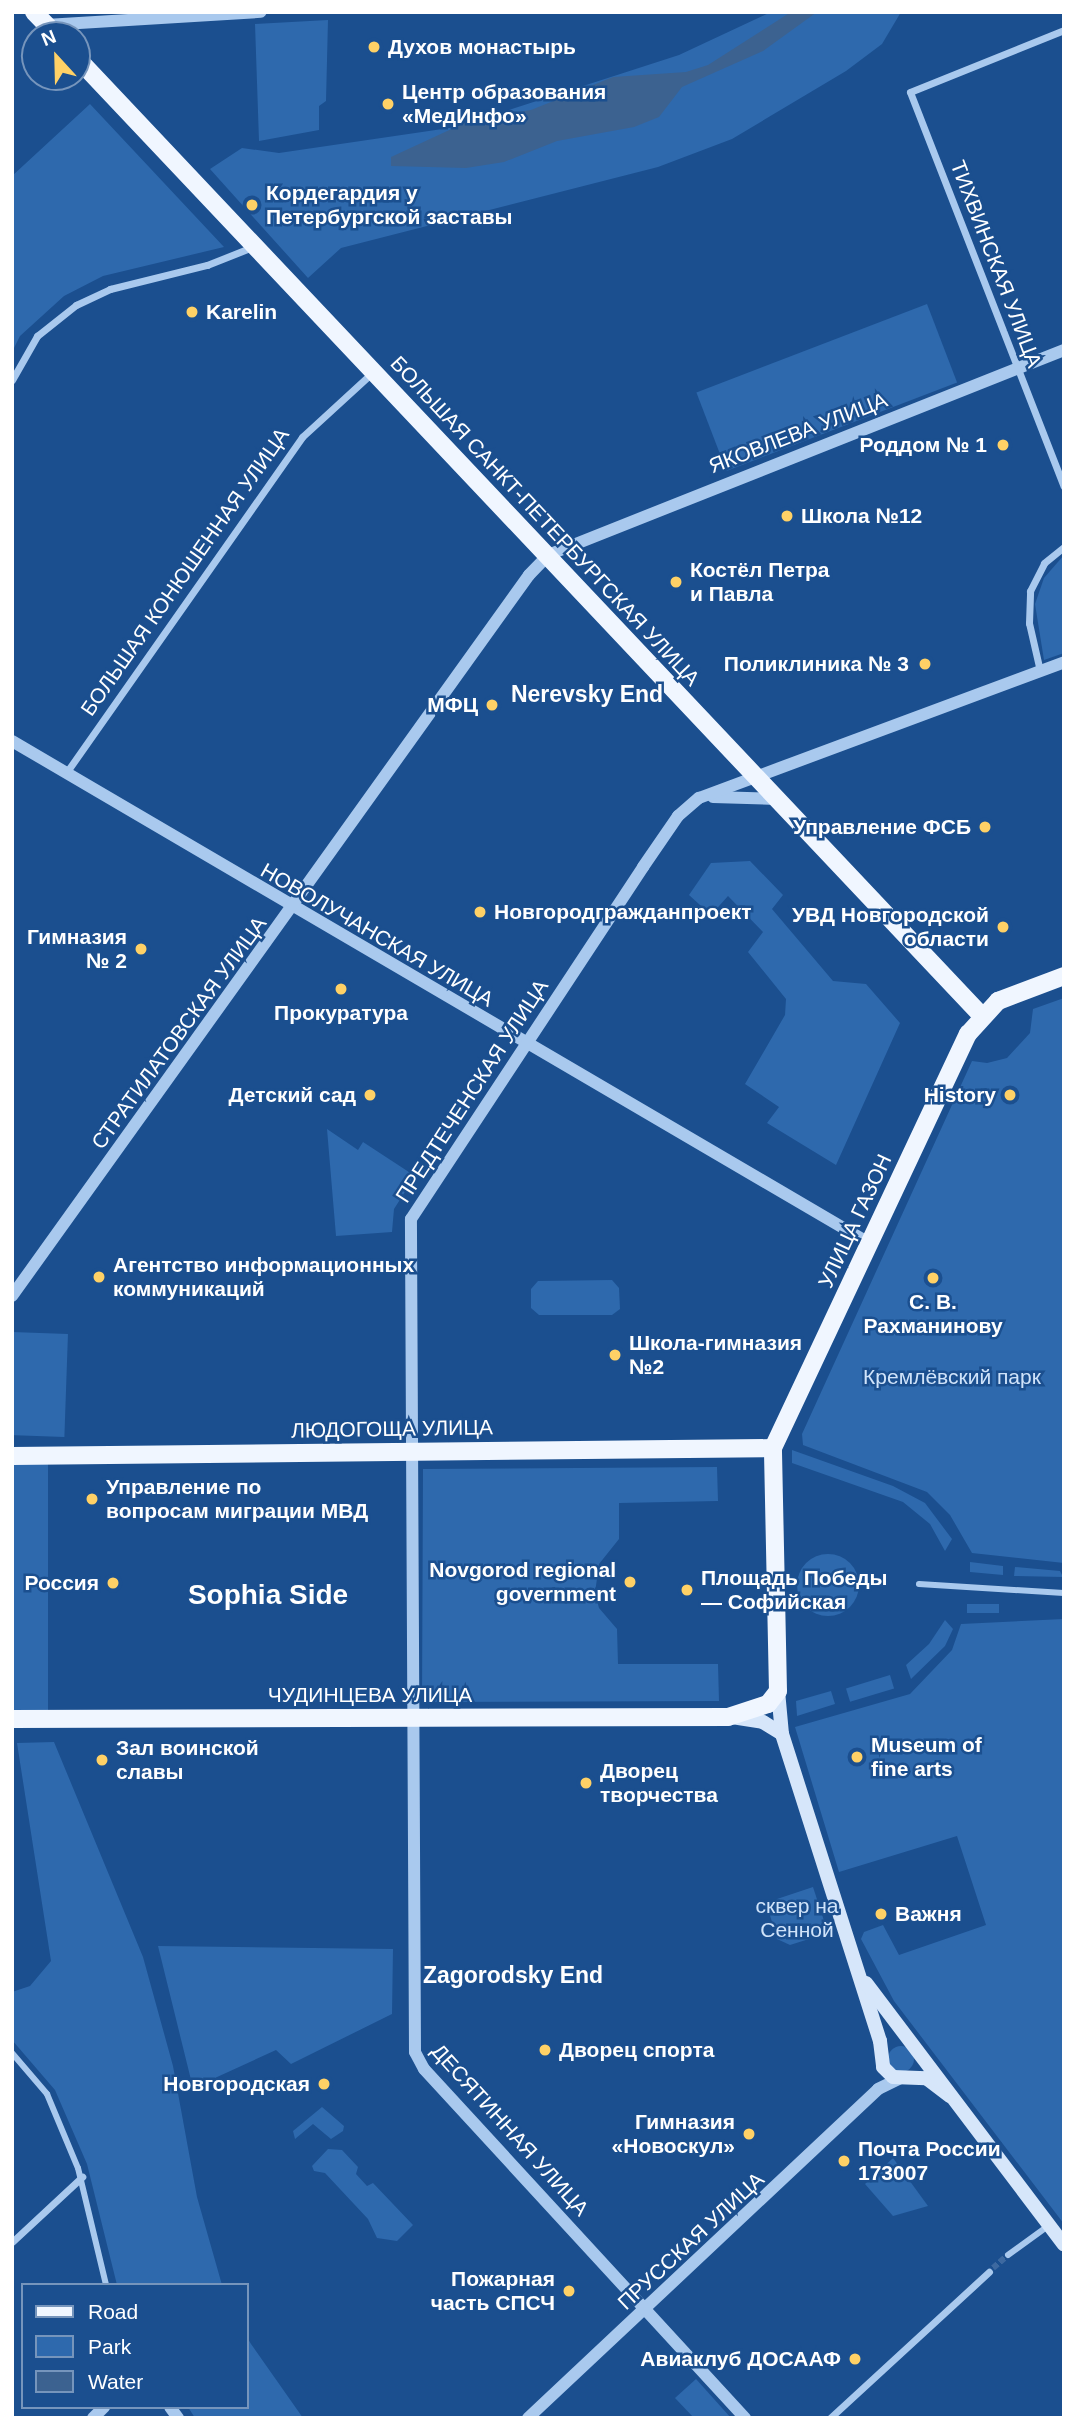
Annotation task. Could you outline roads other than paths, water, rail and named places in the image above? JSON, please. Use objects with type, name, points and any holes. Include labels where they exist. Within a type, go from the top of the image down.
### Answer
[{"type":"main road","name":"БОЛЬШАЯ САНКТ-ПЕТЕРБУРГСКАЯ УЛИЦА","points":[[91,73],[981,1015]]},
{"type":"main road","points":[[981,1015],[998,1001],[1064,976]]},
{"type":"main road","name":"УЛИЦА ГАЗОН","points":[[773,1448],[968,1034],[981,1015]]},
{"type":"main road","points":[[773,1448],[778,1691],[782,1734],[857,1966],[882,2063],[904,2078],[926,2078],[950,2096]]},
{"type":"main road","name":"ЛЮДОГОЩА УЛИЦА","points":[[12,1456],[773,1448]]},
{"type":"main road","name":"ЧУДИНЦЕВА УЛИЦА","points":[[728,1717],[762,1707],[778,1691]]},
{"type":"main road","name":"ЧУДИНЦЕВА УЛИЦА","points":[[12,1719],[728,1717],[763,1722],[782,1734]]},
{"type":"main road","points":[[857,1966],[950,2096],[1063,2245]]},
{"type":"main road","points":[[882,2063],[893,2042],[916,2049]]},
{"type":"main road","points":[[904,2078],[918,2067],[916,2049]]},
{"type":"street","points":[[46,21],[261,12]]},
{"type":"street","name":"ТИХВИНСКАЯ УЛИЦА","points":[[1064,30],[910,92],[1064,486]]},
{"type":"street","points":[[12,380],[37,336],[76,305],[110,289],[207,265],[255,246]]},
{"type":"street","name":"ЯКОВЛЕВА УЛИЦА","points":[[548,555],[1064,350]]},
{"type":"street","name":"БОЛЬШАЯ КОНЮШЕННАЯ УЛИЦА","points":[[66,773],[302,437],[373,372]]},
{"type":"street","points":[[1040,671],[1029,623],[1030,591],[1044,563],[1064,547]]},
{"type":"street","name":"СТРАТИЛАТОВСКАЯ УЛИЦА","points":[[12,1296],[293,909],[529,575],[548,555]]},
{"type":"street","name":"ПРЕДТЕЧЕНСКАЯ УЛИЦА","points":[[413,1718],[411,1219],[678,816],[699,798],[1064,662]]},
{"type":"street","name":"НОВОЛУЧАНСКАЯ УЛИЦА","points":[[12,740],[293,909],[869,1243]]},
{"type":"street","points":[[699,798],[745,795],[777,799]]},
{"type":"street","points":[[919,1584],[1064,1593]]},
{"type":"street","name":"ДЕСЯТИННАЯ УЛИЦА","points":[[413,1718],[415,2052],[424,2069],[746,2418]]},
{"type":"street","points":[[12,2053],[47,2094],[82,2177],[106,2283]]},
{"type":"street","points":[[878,2090],[882,2063]]},
{"type":"street","name":"ПРУССКАЯ УЛИЦА","points":[[528,2418],[648,2309],[878,2090],[904,2078]]},
{"type":"street","points":[[12,2242],[82,2177]]},
{"type":"street","points":[[1008,2255],[1048,2226]]},
{"type":"street","points":[[830,2418],[991,2270]]},
{"type":"water","points":[[791,12],[817,12],[763,51],[682,87],[659,117],[634,127],[557,141],[504,162],[466,168],[391,166],[391,157],[471,120],[531,110],[613,77],[686,72],[708,65]]},
{"type":"tunnel","points":[[993,2268],[1008,2255]]},
{"type":"place","name":"Духов монастырь","points":[[374,47]]},
{"type":"place","name":"Центр образования «МедИнфо»","points":[[388,104]]},
{"type":"place","name":"Кордегардия у Петербургской заставы","points":[[252,205]]},
{"type":"place","name":"Karelin","points":[[192,312]]},
{"type":"place","name":"Роддом № 1","points":[[1003,445]]},
{"type":"place","name":"Школа №12","points":[[787,516]]},
{"type":"place","name":"Костёл Петра и Павла","points":[[676,582]]},
{"type":"place","name":"Поликлиника № 3","points":[[925,664]]},
{"type":"place","name":"МФЦ","points":[[492,705]]},
{"type":"place","name":"Управление ФСБ","points":[[985,827]]},
{"type":"place","name":"Новгородгражданпроект","points":[[480,912]]},
{"type":"place","name":"УВД Новгородской области","points":[[1003,927]]},
{"type":"place","name":"Гимназия № 2","points":[[141,949]]},
{"type":"place","name":"Прокуратура","points":[[341,989]]},
{"type":"place","name":"Детский сад","points":[[370,1095]]},
{"type":"place","name":"History","points":[[1010,1095]]},
{"type":"place","name":"Агентство информационных коммуникаций","points":[[99,1277]]},
{"type":"place","name":"С. В. Рахманинову","points":[[933,1278]]},
{"type":"place","name":"Школа-гимназия №2","points":[[615,1355]]},
{"type":"place","name":"Управление по вопросам миграции МВД","points":[[92,1499]]},
{"type":"place","name":"Novgorod regional government","points":[[630,1582]]},
{"type":"place","name":"Россия","points":[[113,1583]]},
{"type":"place","name":"Площадь Победы — Софийская","points":[[687,1590]]},
{"type":"place","name":"Museum of fine arts","points":[[857,1757]]},
{"type":"place","name":"Зал воинской славы","points":[[102,1760]]},
{"type":"place","name":"Дворец творчества","points":[[586,1783]]},
{"type":"place","name":"Важня","points":[[881,1914]]},
{"type":"place","name":"Дворец спорта","points":[[545,2050]]},
{"type":"place","name":"Новгородская","points":[[324,2084]]},
{"type":"place","name":"Гимназия «Новоскул»","points":[[749,2134]]},
{"type":"place","name":"Почта России 173007","points":[[844,2161]]},
{"type":"place","name":"Пожарная часть СПСЧ","points":[[569,2291]]},
{"type":"place","name":"Авиаклуб ДОСААФ","points":[[855,2359]]},
{"type":"district","name":"Nerevsky End","points":[[587,694]]},
{"type":"district","name":"Sophia Side","points":[[268,1595]]},
{"type":"district","name":"Zagorodsky End","points":[[513,1975]]},
{"type":"park label","name":"Кремлёвский парк","points":[[952,1377]]},
{"type":"park label","name":"сквер на Сенной","points":[[797,1918]]}]
